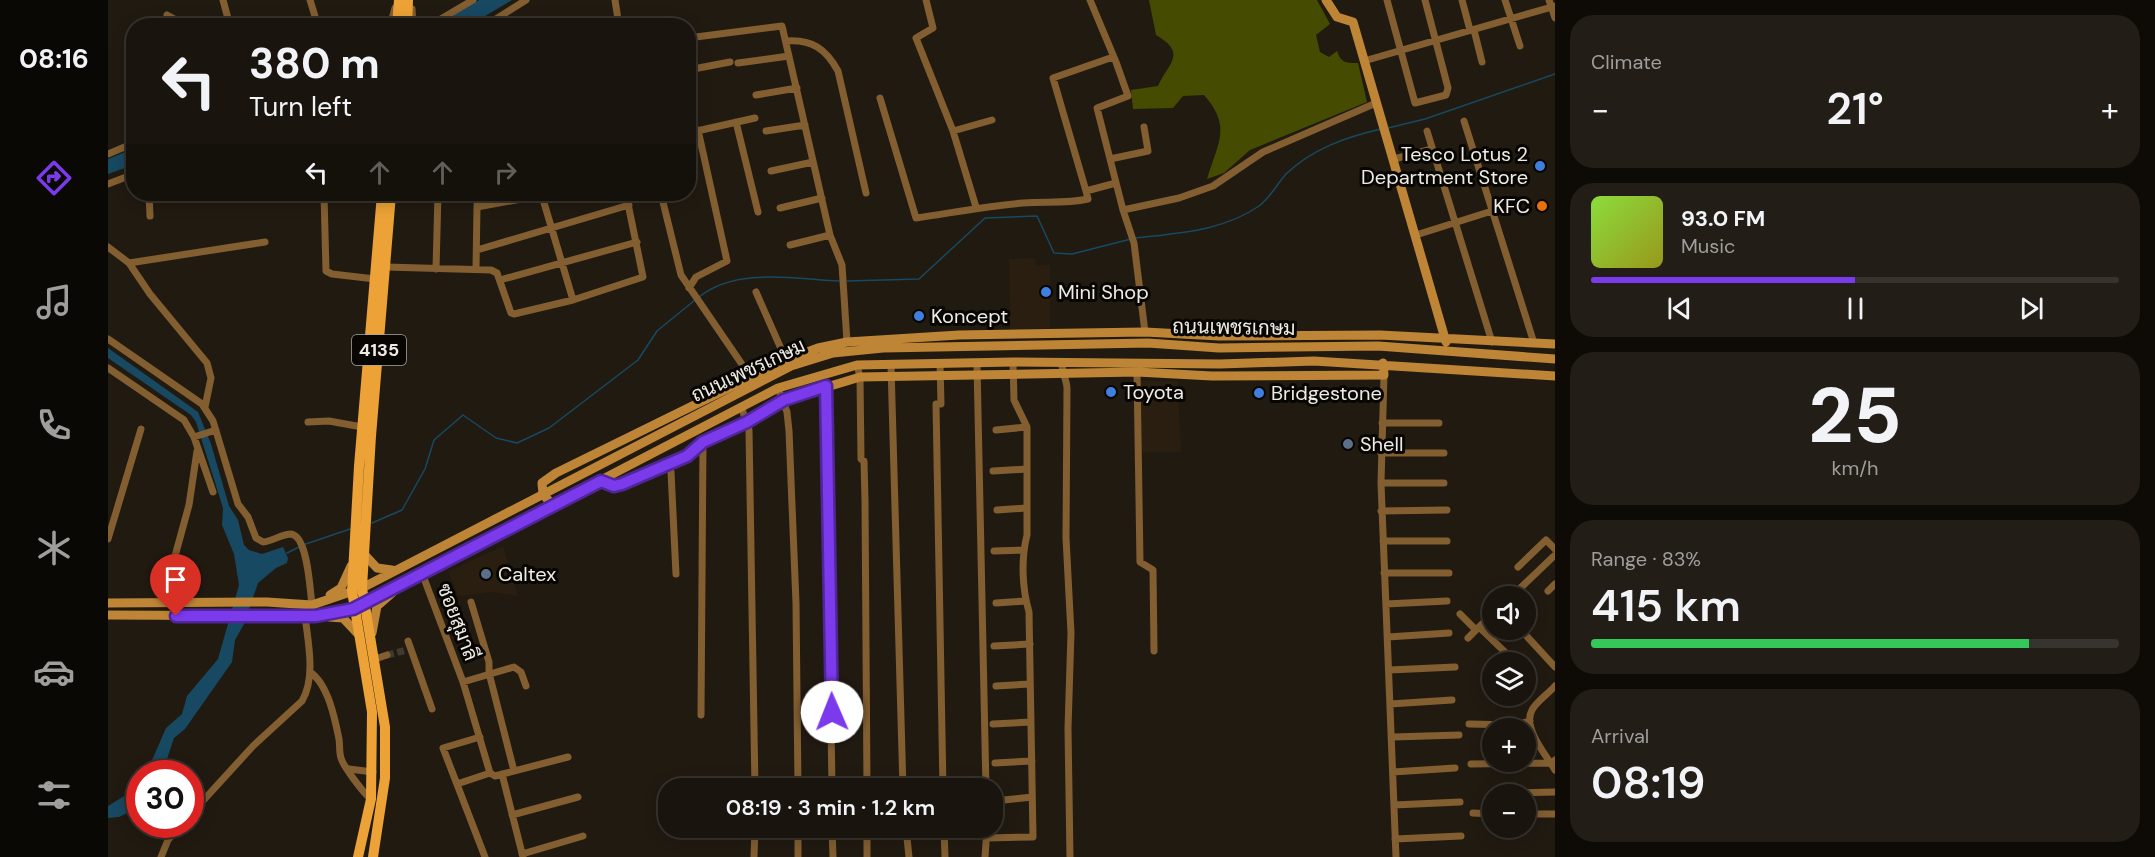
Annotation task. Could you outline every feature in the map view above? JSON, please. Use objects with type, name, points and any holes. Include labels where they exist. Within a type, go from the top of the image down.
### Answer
[{"type":"main road","points":[[397,18],[398,0]]},
{"type":"main road","points":[[408,18],[410,0]]},
{"type":"main road","points":[[1326,0],[1337,17],[1353,22],[1446,337],[1445,351]]},
{"type":"main road","name":"4135","points":[[362,506],[362,427],[381,201]]},
{"type":"main road","name":"4135","points":[[358,857],[371,799],[373,772],[372,712],[358,634],[357,590],[362,506],[391,201]]},
{"type":"main road","points":[[753,380],[786,360],[818,348],[847,342],[883,344],[959,335],[1145,332],[1219,336],[1380,334],[1555,344]]},
{"type":"main road","points":[[1148,343],[1150,362]]},
{"type":"main road","name":"ถนนเพชรเกษม","points":[[108,603],[223,601],[312,605],[357,590],[532,500],[753,380],[833,353],[883,344],[1148,343],[1219,348],[1378,346],[1555,359]]},
{"type":"main road","name":"ถนนเพชรเกษม","points":[[108,615],[310,616],[358,606],[742,409],[778,388],[857,365],[892,371],[940,363],[1383,363],[1555,376]]},
{"type":"main road","points":[[601,481],[614,486],[622,484],[687,456],[707,440],[747,422],[784,400],[826,386],[892,371],[940,376],[1137,372],[1212,376],[1383,375],[1383,363]]},
{"type":"main road","points":[[543,494],[553,506]]},
{"type":"main road","points":[[312,605],[340,588],[359,554],[377,568],[398,569]]},
{"type":"main road","points":[[371,638],[377,606],[407,581]]},
{"type":"main road","name":"4135","points":[[358,606],[371,638],[385,727],[385,778],[374,857]]},
{"type":"main road","points":[[310,616],[343,618],[358,634]]},
{"type":"street","points":[[223,0],[228,18]]},
{"type":"street","points":[[310,0],[316,18]]},
{"type":"street","points":[[392,18],[398,0]]},
{"type":"street","points":[[410,0],[412,18]]},
{"type":"street","points":[[443,18],[473,0]]},
{"type":"street","points":[[498,18],[526,0]]},
{"type":"street","points":[[615,0],[618,18]]},
{"type":"street","points":[[926,0],[933,28],[915,38],[953,131],[976,207]]},
{"type":"street","points":[[1090,0],[1128,96],[1097,108],[1123,210],[1134,243],[1145,332]]},
{"type":"street","points":[[1387,0],[1415,103],[1446,96],[1448,88],[1425,0]]},
{"type":"street","points":[[1462,0],[1482,62]]},
{"type":"street","points":[[1505,0],[1520,46]]},
{"type":"street","points":[[1364,61],[1552,4],[1555,18]]},
{"type":"street","points":[[167,15],[172,18]]},
{"type":"street","points":[[696,37],[783,26],[830,235],[842,265],[847,342]]},
{"type":"street","points":[[786,41],[812,43],[823,50],[834,65],[866,193]]},
{"type":"street","points":[[696,69],[789,56]]},
{"type":"street","points":[[880,98],[916,218],[976,207],[1029,202],[1066,204],[1088,199],[1053,78],[1113,57]]},
{"type":"street","points":[[756,95],[797,88]]},
{"type":"street","points":[[1123,210],[1179,198],[1213,186],[1263,152],[1376,103]]},
{"type":"street","points":[[689,288],[696,277],[727,261],[698,130],[755,118]]},
{"type":"street","points":[[953,131],[992,120]]},
{"type":"street","points":[[1464,121],[1534,343]]},
{"type":"street","points":[[736,122],[758,212]]},
{"type":"street","points":[[766,131],[805,125]]},
{"type":"street","points":[[1110,159],[1148,151],[1144,127]]},
{"type":"street","points":[[1427,131],[1492,342]]},
{"type":"street","points":[[108,154],[126,146]]},
{"type":"street","points":[[1394,159],[1432,149]]},
{"type":"street","points":[[771,171],[813,162]]},
{"type":"street","points":[[108,184],[126,177]]},
{"type":"street","points":[[1086,191],[1116,183]]},
{"type":"street","points":[[780,207],[822,198]]},
{"type":"street","points":[[149,201],[150,216]]},
{"type":"street","points":[[324,201],[326,271],[332,274],[375,279]]},
{"type":"street","points":[[436,268],[438,201]]},
{"type":"street","points":[[476,269],[477,201]]},
{"type":"street","points":[[477,207],[511,201]]},
{"type":"street","points":[[546,201],[573,300]]},
{"type":"street","points":[[386,267],[491,270],[497,273],[511,313],[514,314],[573,300],[643,277],[628,201]]},
{"type":"street","points":[[663,201],[681,275],[753,380]]},
{"type":"street","points":[[477,250],[629,205]]},
{"type":"street","points":[[1416,235],[1492,211]]},
{"type":"street","points":[[790,245],[830,235]]},
{"type":"street","points":[[129,263],[265,242]]},
{"type":"street","points":[[500,280],[637,242]]},
{"type":"street","points":[[108,247],[129,263],[150,294],[207,363],[211,378],[204,407]]},
{"type":"street","points":[[756,292],[786,360]]},
{"type":"street","points":[[108,339],[181,388],[204,407],[238,504],[248,517],[256,538],[263,542],[290,534],[296,536],[303,547],[312,605]]},
{"type":"street","points":[[1003,838],[1033,837],[1030,644],[1023,550],[1027,535],[1027,427],[1014,400],[1013,362]]},
{"type":"street","points":[[940,363],[941,404],[936,404],[943,778]]},
{"type":"street","points":[[977,364],[986,778]]},
{"type":"street","points":[[1062,364],[1062,375],[1067,381],[1066,538],[1071,633],[1068,728],[1070,857]]},
{"type":"street","points":[[857,365],[860,377],[861,459],[864,461],[865,501],[867,778]]},
{"type":"street","points":[[108,368],[184,420],[196,436],[213,492]]},
{"type":"street","points":[[892,371],[903,778]]},
{"type":"street","points":[[1137,372],[1140,562],[1153,570],[1154,651]]},
{"type":"street","points":[[1383,375],[1381,483],[1393,737],[1395,857]]},
{"type":"street","points":[[826,386],[832,778]]},
{"type":"street","points":[[778,388],[784,400],[789,431],[798,778]]},
{"type":"street","points":[[742,409],[747,422],[754,612],[754,778]]},
{"type":"street","points":[[308,422],[329,421],[362,427]]},
{"type":"street","points":[[1382,423],[1439,423]]},
{"type":"street","points":[[701,715],[706,426]]},
{"type":"street","points":[[996,430],[1027,427]]},
{"type":"street","points":[[108,539],[141,429]]},
{"type":"street","points":[[196,436],[214,431]]},
{"type":"street","points":[[168,601],[172,567],[189,505],[198,448]]},
{"type":"street","points":[[1381,453],[1444,453]]},
{"type":"street","points":[[668,464],[671,472],[676,574]]},
{"type":"street","points":[[993,471],[1027,469]]},
{"type":"street","points":[[1381,483],[1444,483]]},
{"type":"street","points":[[997,510],[1027,508]]},
{"type":"street","points":[[1382,511],[1447,510]]},
{"type":"street","points":[[1518,567],[1546,540],[1555,549]]},
{"type":"street","points":[[1383,541],[1448,541]]},
{"type":"street","points":[[994,551],[1023,550]]},
{"type":"street","points":[[1523,586],[1555,555]]},
{"type":"street","name":"ซอยสุมาลี","points":[[422,573],[463,682],[490,773]]},
{"type":"street","points":[[1384,573],[1449,573]]},
{"type":"street","points":[[1548,591],[1555,584]]},
{"type":"street","points":[[996,603],[1026,601]]},
{"type":"street","points":[[1386,604],[1447,601]]},
{"type":"street","points":[[471,602],[489,662],[489,673],[514,771]]},
{"type":"street","points":[[1460,614],[1505,652]]},
{"type":"street","points":[[204,800],[253,746],[302,701],[308,691],[310,616]]},
{"type":"street","points":[[1468,638],[1482,624]]},
{"type":"street","points":[[1388,637],[1449,633]]},
{"type":"street","points":[[1530,640],[1555,668]]},
{"type":"street","points":[[408,641],[432,709]]},
{"type":"street","points":[[994,646],[1030,644]]},
{"type":"street","points":[[406,650],[413,656]]},
{"type":"street","points":[[375,659],[387,654]]},
{"type":"street","points":[[463,682],[514,667],[519,669],[526,686]]},
{"type":"street","points":[[1389,670],[1455,667]]},
{"type":"street","points":[[310,672],[316,676],[327,696],[339,736],[341,759],[364,793],[371,799]]},
{"type":"street","points":[[996,686],[1030,684]]},
{"type":"street","points":[[1530,718],[1531,711],[1555,688]]},
{"type":"street","points":[[1390,704],[1452,700]]},
{"type":"street","points":[[993,724],[1031,722]]},
{"type":"street","points":[[1468,724],[1482,724]]},
{"type":"street","points":[[1472,764],[1554,765],[1536,732]]},
{"type":"street","points":[[1393,737],[1459,735]]},
{"type":"street","points":[[480,737],[443,748],[485,857]]},
{"type":"street","points":[[457,784],[490,773],[495,776],[568,757]]},
{"type":"street","points":[[995,763],[1032,761]]},
{"type":"street","points":[[1393,772],[1455,768]]},
{"type":"street","points":[[349,769],[373,772]]},
{"type":"street","points":[[502,774],[523,855],[583,836]]},
{"type":"street","points":[[1536,792],[1555,792]]},
{"type":"street","points":[[512,815],[578,796]]},
{"type":"street","points":[[1004,800],[1032,797]]},
{"type":"street","points":[[1394,805],[1460,802]]},
{"type":"street","points":[[1473,813],[1482,813]]},
{"type":"street","points":[[1536,814],[1555,814]]},
{"type":"street","points":[[1395,839],[1461,836]]},
{"type":"street","points":[[161,857],[170,838]]},
{"type":"street","points":[[754,857],[755,838]]},
{"type":"street","points":[[798,838],[798,857]]},
{"type":"street","points":[[832,838],[833,857]]},
{"type":"street","points":[[867,838],[867,857]]},
{"type":"street","points":[[907,838],[909,857]]},
{"type":"street","points":[[944,838],[945,857]]},
{"type":"street","points":[[985,857],[987,838]]},
{"type":"shaded area","points":[[1035,258],[1036,265],[1050,265],[1050,328],[1010,330],[1009,259]]},
{"type":"shaded area","points":[[1140,381],[1178,381],[1181,452],[1141,452]]},
{"type":"shaded area","points":[[503,546],[518,596],[491,592],[458,596],[448,571]]},
{"type":"green space","points":[[1149,0],[1317,0],[1330,24],[1316,35],[1320,52],[1329,57],[1337,51],[1344,62],[1358,63],[1367,102],[1250,150],[1224,173],[1207,179],[1218,145],[1220,126],[1213,106],[1204,95],[1183,96],[1173,108],[1133,109],[1131,90],[1158,86],[1173,59],[1171,48],[1156,35]]},
{"type":"water","points":[[479,0],[512,0],[482,18],[449,18]]},
{"type":"water","points":[[126,152],[126,168],[108,174],[108,159]]},
{"type":"water","points":[[108,348],[198,412],[211,444],[229,506],[238,520],[244,545],[249,550],[262,554],[283,547],[288,558],[287,563],[276,568],[258,583],[244,624],[235,640],[232,662],[185,729],[174,738],[167,760],[152,760],[166,728],[182,714],[187,696],[218,659],[239,585],[234,554],[222,525],[223,508],[196,422],[191,415],[108,358]]},
{"type":"water","points":[[126,795],[126,814],[108,818],[108,806]]},
{"type":"waterway","points":[[1388,128],[1425,119],[1555,74]]},
{"type":"waterway","points":[[1136,238],[1200,229],[1231,221],[1263,203],[1286,174],[1318,151],[1342,140],[1381,129]]},
{"type":"waterway","points":[[847,281],[919,279],[985,218],[1037,216],[1054,253],[1072,254],[1131,239]]},
{"type":"waterway","points":[[699,297],[714,288],[748,278],[785,277],[839,281]]},
{"type":"waterway","points":[[372,523],[402,510],[425,469],[434,440],[463,415],[496,438],[517,443],[549,428],[638,360],[657,331],[695,300]]},
{"type":"waterway","points":[[303,545],[350,529]]},
{"type":"waterway","points":[[287,553],[299,547]]},
{"type":"tunnel","points":[[387,655],[407,650]]},
{"type":"place","name":"Tesco Lotus 2 Department Store","points":[[1540,166]]},
{"type":"place","name":"KFC","points":[[1542,206]]},
{"type":"place","name":"Mini Shop","points":[[1046,292]]},
{"type":"place","name":"Koncept","points":[[919,316]]},
{"type":"place","name":"Toyota","points":[[1111,392]]},
{"type":"place","name":"Bridgestone","points":[[1259,393]]},
{"type":"place","name":"Shell","points":[[1348,444]]},
{"type":"place","name":"Caltex","points":[[486,574]]},
{"type":"route","points":[[176,616],[316,616],[353,609],[601,481],[614,486],[622,484],[687,456],[703,442],[747,422],[784,400],[826,386],[830,499],[832,712]]}]
